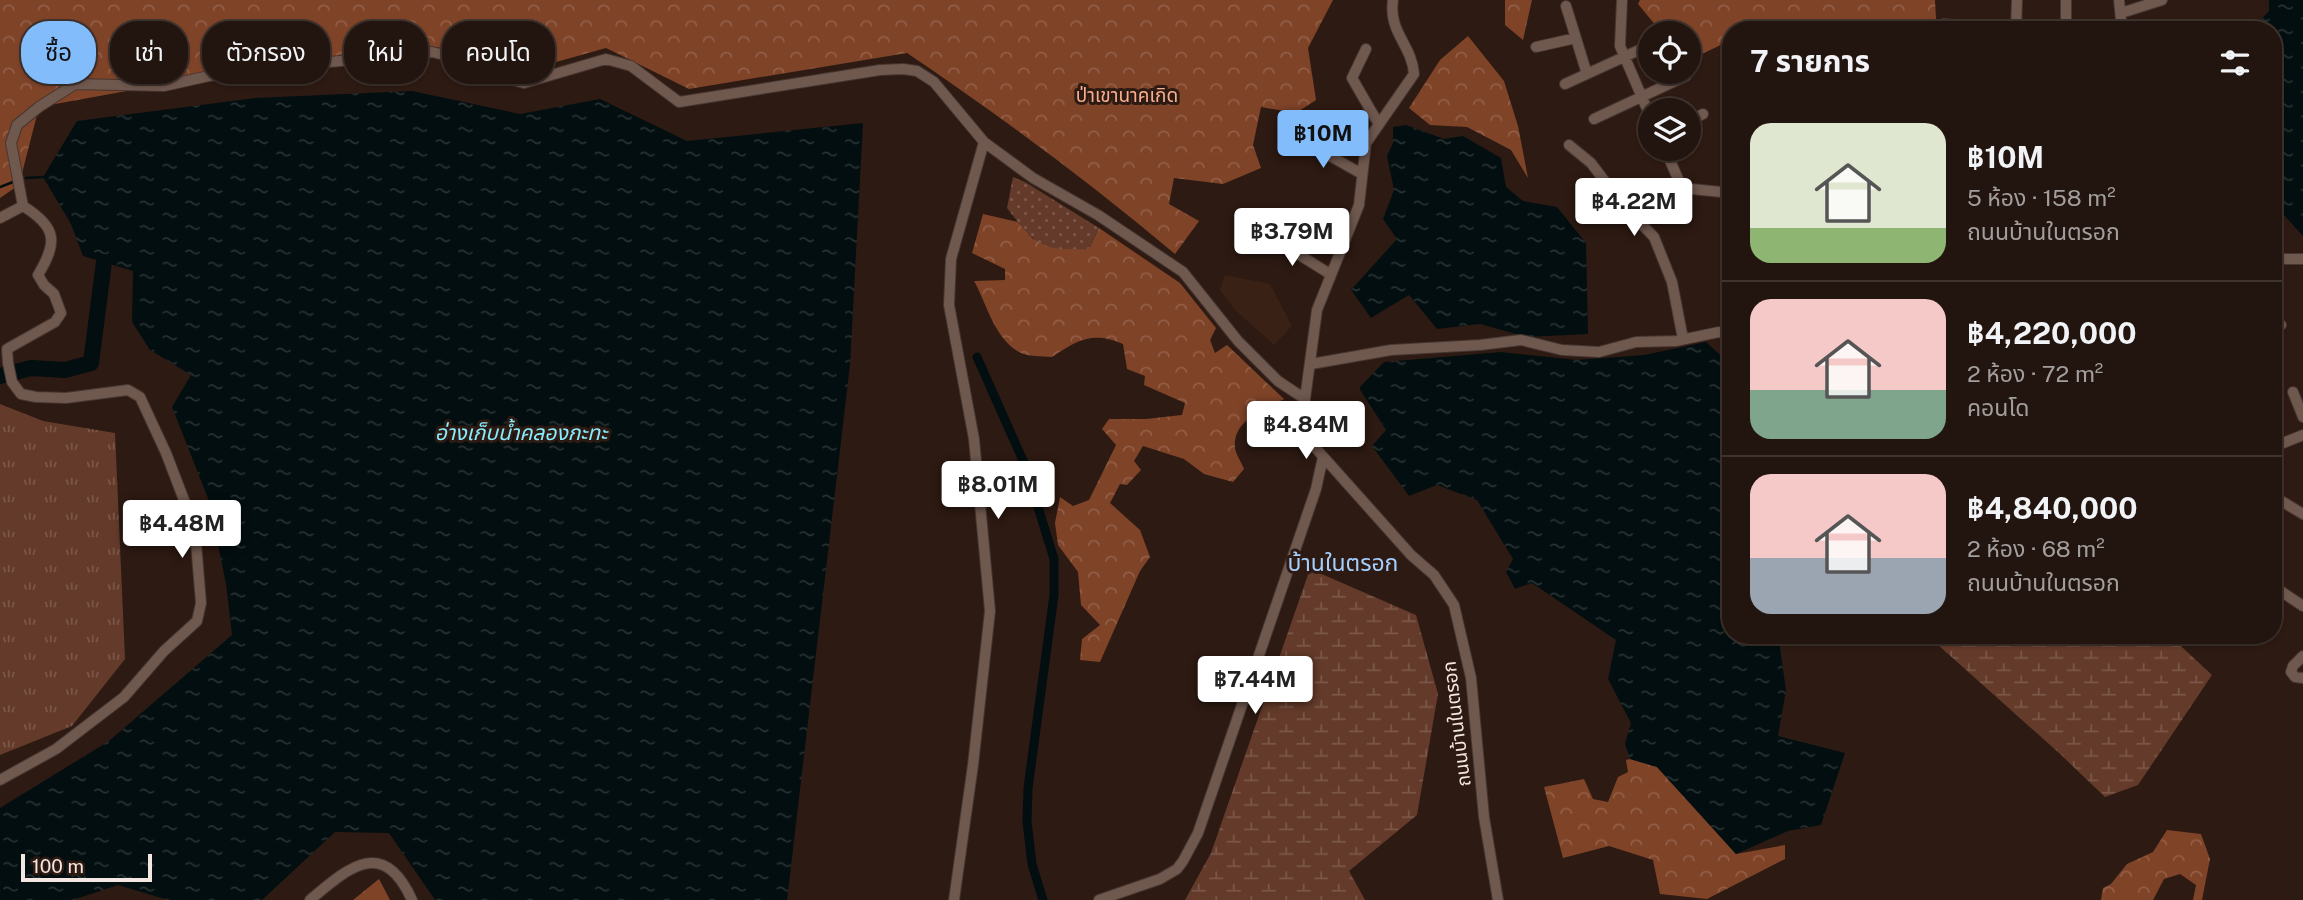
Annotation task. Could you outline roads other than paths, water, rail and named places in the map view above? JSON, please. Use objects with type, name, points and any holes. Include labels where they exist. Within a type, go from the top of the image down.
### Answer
[{"type":"street","name":"ถนนบ้านในตรอก","points":[[1393,0],[1391,15],[1398,35],[1413,59],[1414,74],[1366,143],[1359,205],[1317,310],[1306,398],[1306,426],[1311,443],[1411,555],[1434,575],[1454,605],[1471,678],[1484,817],[1498,900]]},
{"type":"street","points":[[1622,0],[1620,46],[1642,97]]},
{"type":"street","points":[[2016,21],[2017,0]]},
{"type":"street","points":[[2066,0],[2066,21]]},
{"type":"street","points":[[2119,0],[2121,21]]},
{"type":"street","points":[[2121,13],[2162,0]]},
{"type":"street","points":[[1566,6],[1587,74]]},
{"type":"street","points":[[1536,47],[1576,38]]},
{"type":"street","points":[[1366,49],[1352,78],[1378,123]]},
{"type":"street","points":[[1566,85],[1638,50]]},
{"type":"street","points":[[0,779],[56,749],[124,697],[164,651],[197,621],[201,603],[196,542],[189,513],[166,453],[140,397],[128,390],[66,398],[36,397],[21,394],[12,382],[8,349],[55,322],[61,313],[54,294],[38,275],[49,258],[53,245],[49,231],[40,216],[23,206],[7,160],[17,125],[75,84],[164,86],[209,76],[289,65],[432,52],[469,61],[485,73],[524,83],[606,59],[632,66],[679,102],[827,78],[903,69],[917,71],[934,82],[984,142],[1032,177],[1098,215],[1183,272],[1238,341],[1278,381],[1306,398]]},
{"type":"street","points":[[1594,119],[1669,84]]},
{"type":"street","points":[[1300,139],[1362,174]]},
{"type":"street","points":[[954,900],[973,765],[990,611],[974,439],[949,305],[951,259],[984,142]]},
{"type":"street","points":[[1569,145],[1591,163],[1622,204],[1654,237],[1672,282],[1683,339]]},
{"type":"street","points":[[1670,161],[1682,188],[1722,192]]},
{"type":"street","points":[[0,218],[23,206]]},
{"type":"street","points":[[1269,236],[1330,275]]},
{"type":"street","points":[[2282,259],[2303,259]]},
{"type":"street","points":[[1311,364],[1391,350],[1521,340],[1562,350],[1599,352],[1636,342],[1683,339],[1722,332]]},
{"type":"street","points":[[2293,392],[2303,417]]},
{"type":"street","points":[[2282,443],[2303,435]]},
{"type":"street","points":[[1099,900],[1160,879],[1184,862],[1198,833],[1316,489],[1324,457]]},
{"type":"street","points":[[2282,501],[2303,514]]},
{"type":"street","points":[[2282,592],[2303,606]]},
{"type":"street","points":[[2303,656],[2291,672],[2295,677],[2303,678]]},
{"type":"street","points":[[310,900],[357,864],[375,864],[390,868],[398,875],[411,900]]},
{"type":"water","points":[[2269,0],[2303,0],[2303,236],[2282,213],[2282,21],[2260,21],[2269,11]]},
{"type":"water","name":"อ่างเก็บน้ำคลองกะทะ","points":[[412,91],[520,114],[600,99],[687,141],[863,123],[850,365],[787,900],[435,900],[389,833],[335,832],[262,900],[168,900],[118,885],[73,900],[0,900],[0,808],[109,741],[232,635],[226,584],[209,501],[172,407],[191,375],[150,350],[132,322],[133,271],[83,256],[71,224],[43,177],[77,121],[255,98]]},
{"type":"water","points":[[1406,125],[1444,139],[1463,136],[1501,158],[1506,187],[1523,201],[1557,207],[1586,243],[1588,334],[1527,337],[1480,324],[1437,329],[1409,295],[1371,318],[1351,290],[1397,239],[1383,219],[1394,190],[1387,156],[1393,143],[1393,127]]},
{"type":"water","points":[[1706,342],[1722,357],[1722,644],[1779,644],[1786,690],[1778,736],[1845,753],[1821,825],[1788,831],[1736,854],[1657,767],[1630,759],[1625,744],[1631,723],[1608,679],[1616,640],[1532,583],[1515,589],[1506,572],[1513,559],[1477,500],[1437,485],[1409,496],[1372,446],[1386,430],[1359,388],[1384,362],[1501,352],[1577,360],[1644,355]]},
{"type":"waterway","points":[[26,178],[43,177]]},
{"type":"waterway","points":[[0,187],[13,182]]},
{"type":"waterway","points":[[0,376],[31,368],[65,370],[91,363],[104,262]]},
{"type":"waterway","points":[[977,357],[1025,465],[1054,559],[1054,595],[1028,788],[1027,822],[1032,864],[1043,900]]},
{"type":"district","name":"บ้านในตรอก","points":[[1343,563]]},
{"type":"park label","name":"ป่าเขานาคเกิด","points":[[1127,95]]}]
